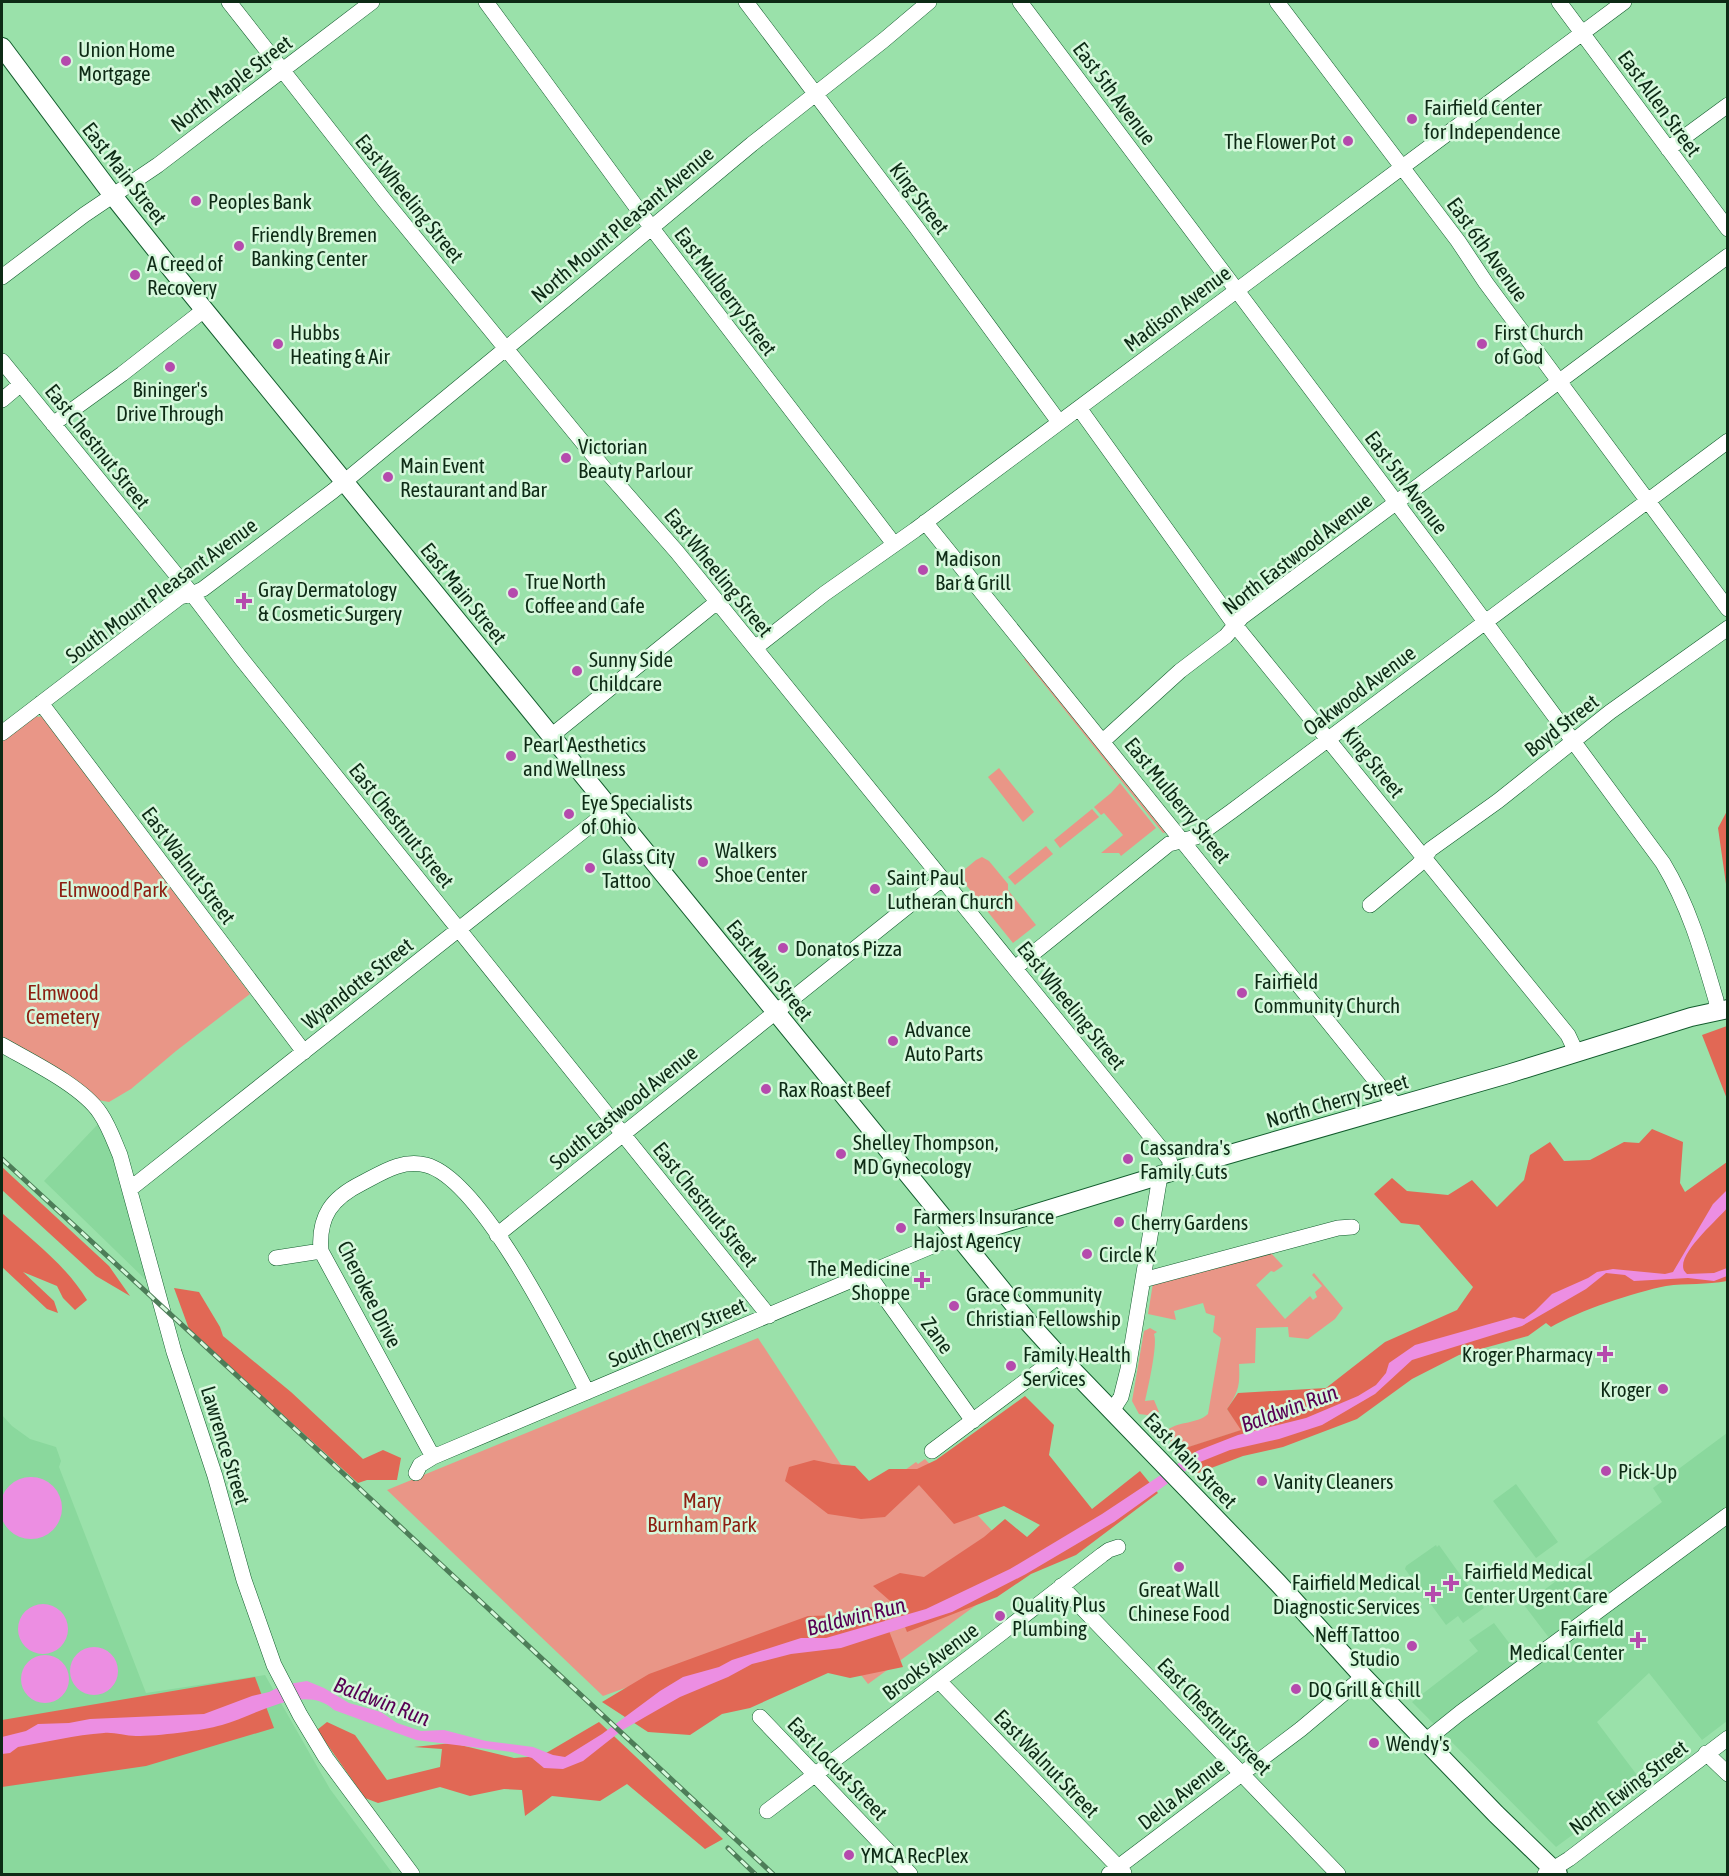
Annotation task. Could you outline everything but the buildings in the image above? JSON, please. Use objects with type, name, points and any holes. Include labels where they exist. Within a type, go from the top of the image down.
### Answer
[{"type":"main road","name":"East Main Street","points":[[2,47],[114,197],[204,310],[959,1238],[1059,1356],[1191,1491],[1363,1677],[1552,1873]]},
{"type":"main road","name":"North Cherry Street","points":[[959,1238],[1166,1174],[1722,1010]]},
{"type":"street","name":"East Wheeling Street","points":[[229,2],[385,201],[607,472],[638,505],[1162,1150],[1169,1159],[1166,1174]]},
{"type":"street","name":"North Maple Street","points":[[2,277],[84,215],[114,197],[372,2]]},
{"type":"street","name":"East Mulberry Street","points":[[486,2],[651,227],[894,544]]},
{"type":"street","name":"King Street","points":[[746,2],[1059,422]]},
{"type":"street","name":"North Mount Pleasant Avenue","points":[[344,482],[651,227],[929,2]]},
{"type":"street","name":"East 5th Avenue","points":[[1020,2],[1639,828],[1678,888],[1699,941],[1716,1000],[1722,1010]]},
{"type":"street","name":"East 6th Avenue","points":[[1277,2],[1728,609]]},
{"type":"street","name":"East Allen Street","points":[[1559,2],[1728,229]]},
{"type":"street","name":"Madison Avenue","points":[[755,648],[824,594],[926,522],[1624,2]]},
{"type":"street","points":[[1668,149],[1728,105]]},
{"type":"street","name":"North Eastwood Avenue","points":[[1103,741],[1180,671],[1226,636],[1242,617],[1728,256]]},
{"type":"street","points":[[53,424],[204,310]]},
{"type":"street","name":"East Chestnut Street","points":[[2,361],[192,594],[240,657],[770,1316]]},
{"type":"street","points":[[2,400],[21,384]]},
{"type":"street","name":"King Street","points":[[1079,408],[1235,626],[1568,1035],[1576,1052]]},
{"type":"street","name":"Oakwood Avenue","points":[[1015,968],[1169,844],[1196,837],[1728,441]]},
{"type":"street","name":"South Mount Pleasant Avenue","points":[[4,727],[41,703],[180,597],[203,589],[344,482]]},
{"type":"street","name":"East Mulberry Street","points":[[926,522],[1396,1106]]},
{"type":"street","points":[[551,736],[717,602]]},
{"type":"street","name":"Boyd Street","points":[[1370,905],[1424,858],[1431,849],[1728,628]]},
{"type":"street","name":"East Walnut Street","points":[[41,703],[304,1052]]},
{"type":"street","name":"Wyandotte Street","points":[[130,1189],[611,809]]},
{"type":"street","points":[[775,1012],[942,879]]},
{"type":"street","name":"South Eastwood Avenue","points":[[497,1234],[775,1012]]},
{"type":"street","name":"Lawrence Street","points":[[2,1045],[70,1086],[94,1106],[111,1132],[120,1155],[174,1349],[215,1476],[244,1580],[280,1678],[326,1758],[412,1875]]},
{"type":"street","name":"Cherokee Drive","points":[[433,1457],[321,1251],[320,1238],[326,1213],[336,1200],[351,1188],[387,1169],[404,1164],[429,1166],[451,1177],[497,1234],[552,1323],[587,1392]]},
{"type":"street","points":[[1112,1411],[1121,1398],[1166,1174]]},
{"type":"street","points":[[1143,1280],[1338,1228],[1352,1227]]},
{"type":"street","name":"South Cherry Street","points":[[416,1473],[420,1465],[433,1457],[937,1244],[959,1238]]},
{"type":"street","points":[[276,1258],[321,1251]]},
{"type":"street","name":"Zane","points":[[868,1274],[973,1421]]},
{"type":"street","points":[[932,1451],[1059,1356]]},
{"type":"street","points":[[1425,1741],[1728,1515]]},
{"type":"street","name":"Brooks Avenue","points":[[767,1811],[1108,1550],[1118,1546]]},
{"type":"street","name":"East Chestnut Street","points":[[1061,1586],[1338,1875]]},
{"type":"street","name":"Della Avenue","points":[[1117,1872],[1301,1729],[1363,1677]]},
{"type":"street","name":"East Walnut Street","points":[[939,1681],[1117,1872]]},
{"type":"street","name":"East Locust Street","points":[[760,1717],[910,1875]]},
{"type":"street","name":"North Ewing Street","points":[[1552,1873],[1728,1738]]},
{"type":"street","points":[[1706,1754],[1728,1774]]},
{"type":"shaded area","points":[[1728,811],[1727,891],[1718,828]]},
{"type":"shaded area","points":[[1728,1026],[1727,1099],[1702,1035]]},
{"type":"shaded area","points":[[99,1123],[112,1151],[149,1283],[44,1181]]},
{"type":"shaded area","points":[[1652,1129],[1683,1142],[1680,1183],[1685,1192],[1727,1162],[1727,1281],[1666,1286],[1639,1293],[1591,1309],[1551,1327],[1546,1323],[1528,1336],[1459,1355],[1412,1379],[1357,1419],[1283,1447],[1243,1456],[1198,1473],[1176,1451],[1241,1430],[1227,1409],[1238,1393],[1326,1388],[1385,1342],[1457,1310],[1473,1287],[1419,1225],[1401,1223],[1374,1194],[1392,1178],[1407,1191],[1448,1195],[1472,1180],[1497,1207],[1524,1180],[1530,1155],[1550,1142],[1564,1161],[1590,1160],[1624,1142],[1639,1143]]},
{"type":"shaded area","points":[[2,1167],[109,1266],[130,1296],[96,1276],[2,1190]]},
{"type":"shaded area","points":[[1727,1190],[1727,1208],[1689,1250],[1684,1259],[1683,1268],[1687,1274],[1714,1273],[1727,1268],[1727,1276],[1714,1281],[1688,1278],[1634,1281],[1625,1275],[1606,1273],[1586,1289],[1522,1326],[1412,1360],[1375,1394],[1322,1425],[1279,1439],[1230,1450],[1195,1464],[1114,1522],[1026,1574],[952,1612],[841,1648],[791,1654],[752,1664],[728,1677],[680,1697],[621,1731],[583,1761],[563,1769],[544,1768],[532,1758],[512,1752],[416,1740],[334,1710],[322,1702],[309,1699],[280,1704],[235,1721],[203,1729],[145,1736],[93,1734],[18,1747],[10,1753],[2,1754],[2,1737],[26,1731],[38,1724],[69,1723],[90,1719],[204,1714],[283,1685],[307,1681],[349,1703],[381,1712],[397,1723],[421,1731],[444,1730],[486,1741],[533,1747],[565,1757],[683,1677],[719,1667],[732,1660],[801,1638],[826,1638],[926,1609],[1010,1569],[1102,1514],[1197,1451],[1238,1435],[1306,1418],[1358,1396],[1376,1385],[1386,1373],[1389,1363],[1415,1345],[1514,1317],[1524,1319],[1552,1294],[1597,1272],[1613,1269],[1665,1274],[1673,1272],[1713,1204]]},
{"type":"shaded area","points":[[2,1213],[59,1264],[87,1300],[75,1310],[63,1298],[57,1286],[23,1272],[54,1301],[58,1313],[47,1309],[2,1267]]},
{"type":"shaded area","points":[[174,1288],[199,1292],[223,1336],[291,1392],[363,1459],[383,1450],[401,1458],[397,1480],[367,1480],[358,1483],[189,1329]]},
{"type":"shaded area","points":[[1025,1396],[1054,1425],[1049,1455],[1092,1509],[1140,1471],[1158,1493],[1076,1555],[1031,1574],[997,1597],[907,1632],[897,1607],[873,1586],[900,1573],[924,1577],[984,1537],[1005,1519],[1027,1537],[1040,1525],[1004,1506],[954,1524],[919,1485],[885,1517],[861,1519],[828,1514],[785,1481],[789,1467],[814,1460],[855,1466],[869,1481],[889,1469],[917,1469],[936,1460]]},
{"type":"shaded area","points":[[2,1415],[12,1426],[30,1439],[56,1447],[61,1461],[59,1467],[146,1693],[265,1675],[330,1789],[393,1874],[2,1874]]},
{"type":"shaded area","name":"Fairfield Medical Center","points":[[1727,1433],[1727,1721],[1702,1740],[1649,1673],[1597,1722],[1643,1783],[1556,1847],[1412,1702],[1478,1651],[1469,1640],[1494,1623],[1519,1656],[1550,1639],[1524,1605],[1662,1502],[1653,1488]]},
{"type":"shaded area","points":[[31,1477],[48,1482],[53,1486],[57,1491],[62,1508],[57,1525],[53,1530],[48,1534],[31,1539],[14,1534],[9,1530],[5,1525],[0,1508],[5,1491],[9,1486],[14,1482]]},
{"type":"shaded area","points":[[1516,1484],[1558,1542],[1536,1558],[1493,1501]]},
{"type":"shaded area","name":"Fairfield Medical Center Urgent Care","points":[[1436,1545],[1437,1547],[1439,1545],[1484,1608],[1463,1623],[1458,1616],[1446,1625],[1405,1569]]},
{"type":"shaded area","points":[[43,1604],[61,1611],[68,1629],[61,1647],[43,1654],[25,1647],[18,1629],[25,1611]]},
{"type":"shaded area","points":[[879,1605],[903,1667],[850,1678],[828,1673],[750,1708],[722,1714],[690,1735],[648,1732],[602,1702],[649,1674],[808,1616],[844,1615]]},
{"type":"shaded area","points":[[94,1647],[111,1654],[118,1671],[111,1688],[94,1695],[77,1688],[70,1671],[77,1654]]},
{"type":"shaded area","points":[[45,1655],[62,1662],[69,1679],[62,1696],[45,1703],[28,1696],[21,1679],[28,1662]]},
{"type":"shaded area","points":[[255,1677],[274,1728],[146,1766],[2,1787],[2,1720]]},
{"type":"shaded area","points":[[327,1722],[355,1735],[387,1780],[440,1767],[442,1749],[414,1747],[452,1743],[514,1758],[541,1756],[599,1722],[723,1839],[705,1849],[627,1784],[600,1801],[552,1796],[525,1816],[522,1790],[504,1789],[470,1796],[440,1787],[378,1803],[365,1798],[317,1730]]},
{"type":"green space","points":[[1024,659],[1026,659],[1167,832],[1163,833]]},
{"type":"green space","name":"Elmwood Cemetery","points":[[36,715],[42,716],[250,994],[131,1089],[109,1102],[98,1100],[2,1039],[2,741]]},
{"type":"green space","points":[[999,768],[1034,812],[1023,822],[988,777]]},
{"type":"green space","points":[[1120,783],[1156,828],[1121,856],[1119,853],[1101,853],[1123,835],[1104,813],[1101,815],[1094,807]]},
{"type":"green space","points":[[1092,809],[1099,817],[1060,848],[1054,840]]},
{"type":"green space","points":[[1046,846],[1053,854],[1015,885],[1008,877]]},
{"type":"green space","points":[[982,857],[989,861],[1008,884],[1008,890],[1036,925],[1013,943],[958,875]]},
{"type":"green space","points":[[1270,1252],[1283,1266],[1274,1272],[1271,1271],[1256,1285],[1285,1319],[1310,1296],[1313,1300],[1317,1297],[1315,1292],[1322,1286],[1312,1275],[1314,1273],[1343,1308],[1335,1319],[1308,1339],[1289,1337],[1288,1327],[1256,1328],[1255,1363],[1239,1364],[1238,1388],[1227,1409],[1242,1430],[1177,1451],[1170,1444],[1172,1434],[1167,1430],[1208,1414],[1221,1338],[1213,1332],[1215,1316],[1206,1313],[1203,1303],[1174,1311],[1176,1320],[1148,1314],[1153,1283]]},
{"type":"green space","points":[[1150,1328],[1157,1332],[1154,1334],[1154,1356],[1145,1401],[1154,1400],[1159,1412],[1154,1414],[1156,1421],[1147,1415],[1139,1414],[1132,1401],[1144,1331]]},
{"type":"green space","name":"Mary Burnham Park","points":[[758,1338],[864,1500],[916,1462],[918,1464],[925,1459],[1027,1568],[868,1684],[844,1653],[764,1638],[603,1696],[387,1490]]},
{"type":"railway","points":[[2,1159],[773,1874]]},
{"type":"railway","points":[[728,1848],[755,1874]]},
{"type":"place","name":"Union Home Mortgage","points":[[66,61]]},
{"type":"place","name":"Fairfield Center for Independence","points":[[1412,119]]},
{"type":"place","name":"The Flower Pot","points":[[1348,141]]},
{"type":"place","name":"Peoples Bank","points":[[196,201]]},
{"type":"place","name":"Friendly Bremen Banking Center","points":[[239,246]]},
{"type":"place","name":"A Creed of Recovery","points":[[135,275]]},
{"type":"place","name":"Hubbs Heating & Air","points":[[278,344]]},
{"type":"place","name":"First Church of God","points":[[1482,344]]},
{"type":"place","name":"Bininger's Drive Through","points":[[170,367]]},
{"type":"place","name":"Victorian Beauty Parlour","points":[[566,458]]},
{"type":"place","name":"Main Event Restaurant and Bar","points":[[388,477]]},
{"type":"place","name":"Madison Bar & Grill","points":[[923,570]]},
{"type":"place","name":"True North Coffee and Cafe","points":[[513,593]]},
{"type":"place","name":"Gray Dermatology & Cosmetic Surgery","points":[[244,601]]},
{"type":"place","name":"Sunny Side Childcare","points":[[577,671]]},
{"type":"place","name":"Pearl Aesthetics and Wellness","points":[[511,756]]},
{"type":"place","name":"Eye Specialists of Ohio","points":[[569,814]]},
{"type":"place","name":"Walkers Shoe Center","points":[[703,862]]},
{"type":"place","name":"Glass City Tattoo","points":[[590,868]]},
{"type":"place","name":"Saint Paul Lutheran Church","points":[[875,889]]},
{"type":"place","name":"Donatos Pizza","points":[[783,948]]},
{"type":"place","name":"Fairfield Community Church","points":[[1242,993]]},
{"type":"place","name":"Advance Auto Parts","points":[[893,1041]]},
{"type":"place","name":"Rax Roast Beef","points":[[766,1089]]},
{"type":"place","name":"Shelley Thompson, MD Gynecology","points":[[841,1154]]},
{"type":"place","name":"Cassandra's Family Cuts","points":[[1128,1159]]},
{"type":"place","name":"Cherry Gardens","points":[[1119,1222]]},
{"type":"place","name":"Farmers Insurance Hajost Agency","points":[[901,1228]]},
{"type":"place","name":"Circle K","points":[[1087,1254]]},
{"type":"place","name":"The Medicine Shoppe","points":[[922,1280]]},
{"type":"place","name":"Grace Community Christian Fellowship","points":[[954,1306]]},
{"type":"place","name":"Kroger Pharmacy","points":[[1605,1354]]},
{"type":"place","name":"Family Health Services","points":[[1011,1366]]},
{"type":"place","name":"Kroger","points":[[1663,1389]]},
{"type":"place","name":"Pick-Up","points":[[1606,1471]]},
{"type":"place","name":"Vanity Cleaners","points":[[1262,1481]]},
{"type":"place","name":"Great Wall Chinese Food","points":[[1179,1567]]},
{"type":"place","name":"Fairfield Medical Center Urgent Care","points":[[1451,1583]]},
{"type":"place","name":"Fairfield Medical Diagnostic Services","points":[[1433,1594]]},
{"type":"place","name":"Quality Plus Plumbing","points":[[1000,1616]]},
{"type":"place","name":"Fairfield Medical Center","points":[[1638,1640]]},
{"type":"place","name":"Neff Tattoo Studio","points":[[1412,1646]]},
{"type":"place","name":"DQ Grill & Chill","points":[[1296,1689]]},
{"type":"place","name":"Wendy's","points":[[1374,1743]]},
{"type":"place","name":"YMCA RecPlex","points":[[849,1855]]},
{"type":"park label","name":"Elmwood Park","points":[[113,889]]},
{"type":"water label","name":"Baldwin Run","points":[[1289,1408]]},
{"type":"water label","name":"Baldwin Run","points":[[856,1616]]},
{"type":"water label","name":"Baldwin Run","points":[[382,1701]]}]
